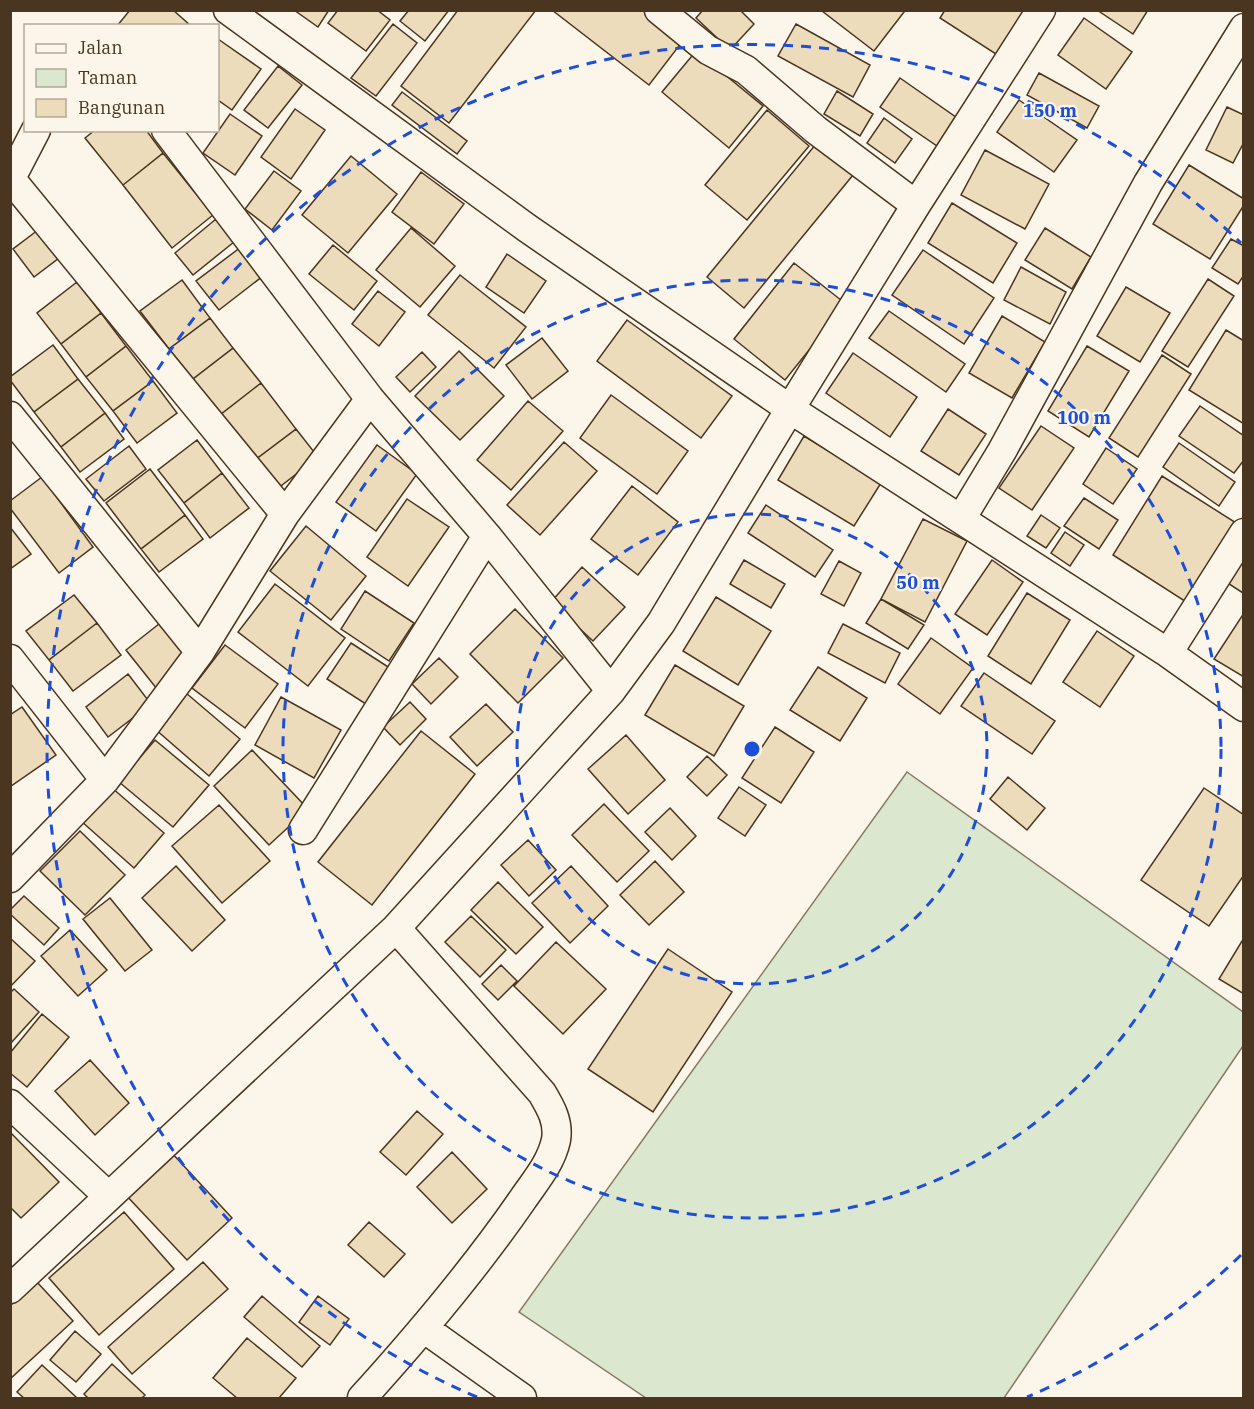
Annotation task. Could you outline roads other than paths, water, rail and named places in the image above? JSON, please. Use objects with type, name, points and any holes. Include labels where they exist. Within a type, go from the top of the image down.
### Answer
[{"type":"street","points":[[228,10],[527,228],[790,409],[1168,653],[1244,707]]},
{"type":"street","points":[[659,10],[708,50],[746,70],[816,130],[916,206]]},
{"type":"street","points":[[10,1289],[396,928],[611,691],[662,623],[790,409],[1041,10]]},
{"type":"street","points":[[961,519],[1002,451],[1148,183],[1244,28]]},
{"type":"street","points":[[35,132],[11,180],[285,514]]},
{"type":"street","points":[[168,132],[370,399],[487,536],[611,691]]},
{"type":"street","points":[[10,878],[105,780],[200,652],[285,514],[370,399]]},
{"type":"street","points":[[10,416],[200,652]]},
{"type":"street","points":[[1168,653],[1244,533]]},
{"type":"street","points":[[303,830],[487,536]]},
{"type":"street","points":[[10,658],[105,780]]},
{"type":"street","points":[[362,1398],[425,1329],[500,1234],[551,1157],[557,1125],[542,1093],[396,928]]},
{"type":"street","points":[[10,1104],[108,1196]]},
{"type":"street","points":[[425,1329],[522,1398]]}]
